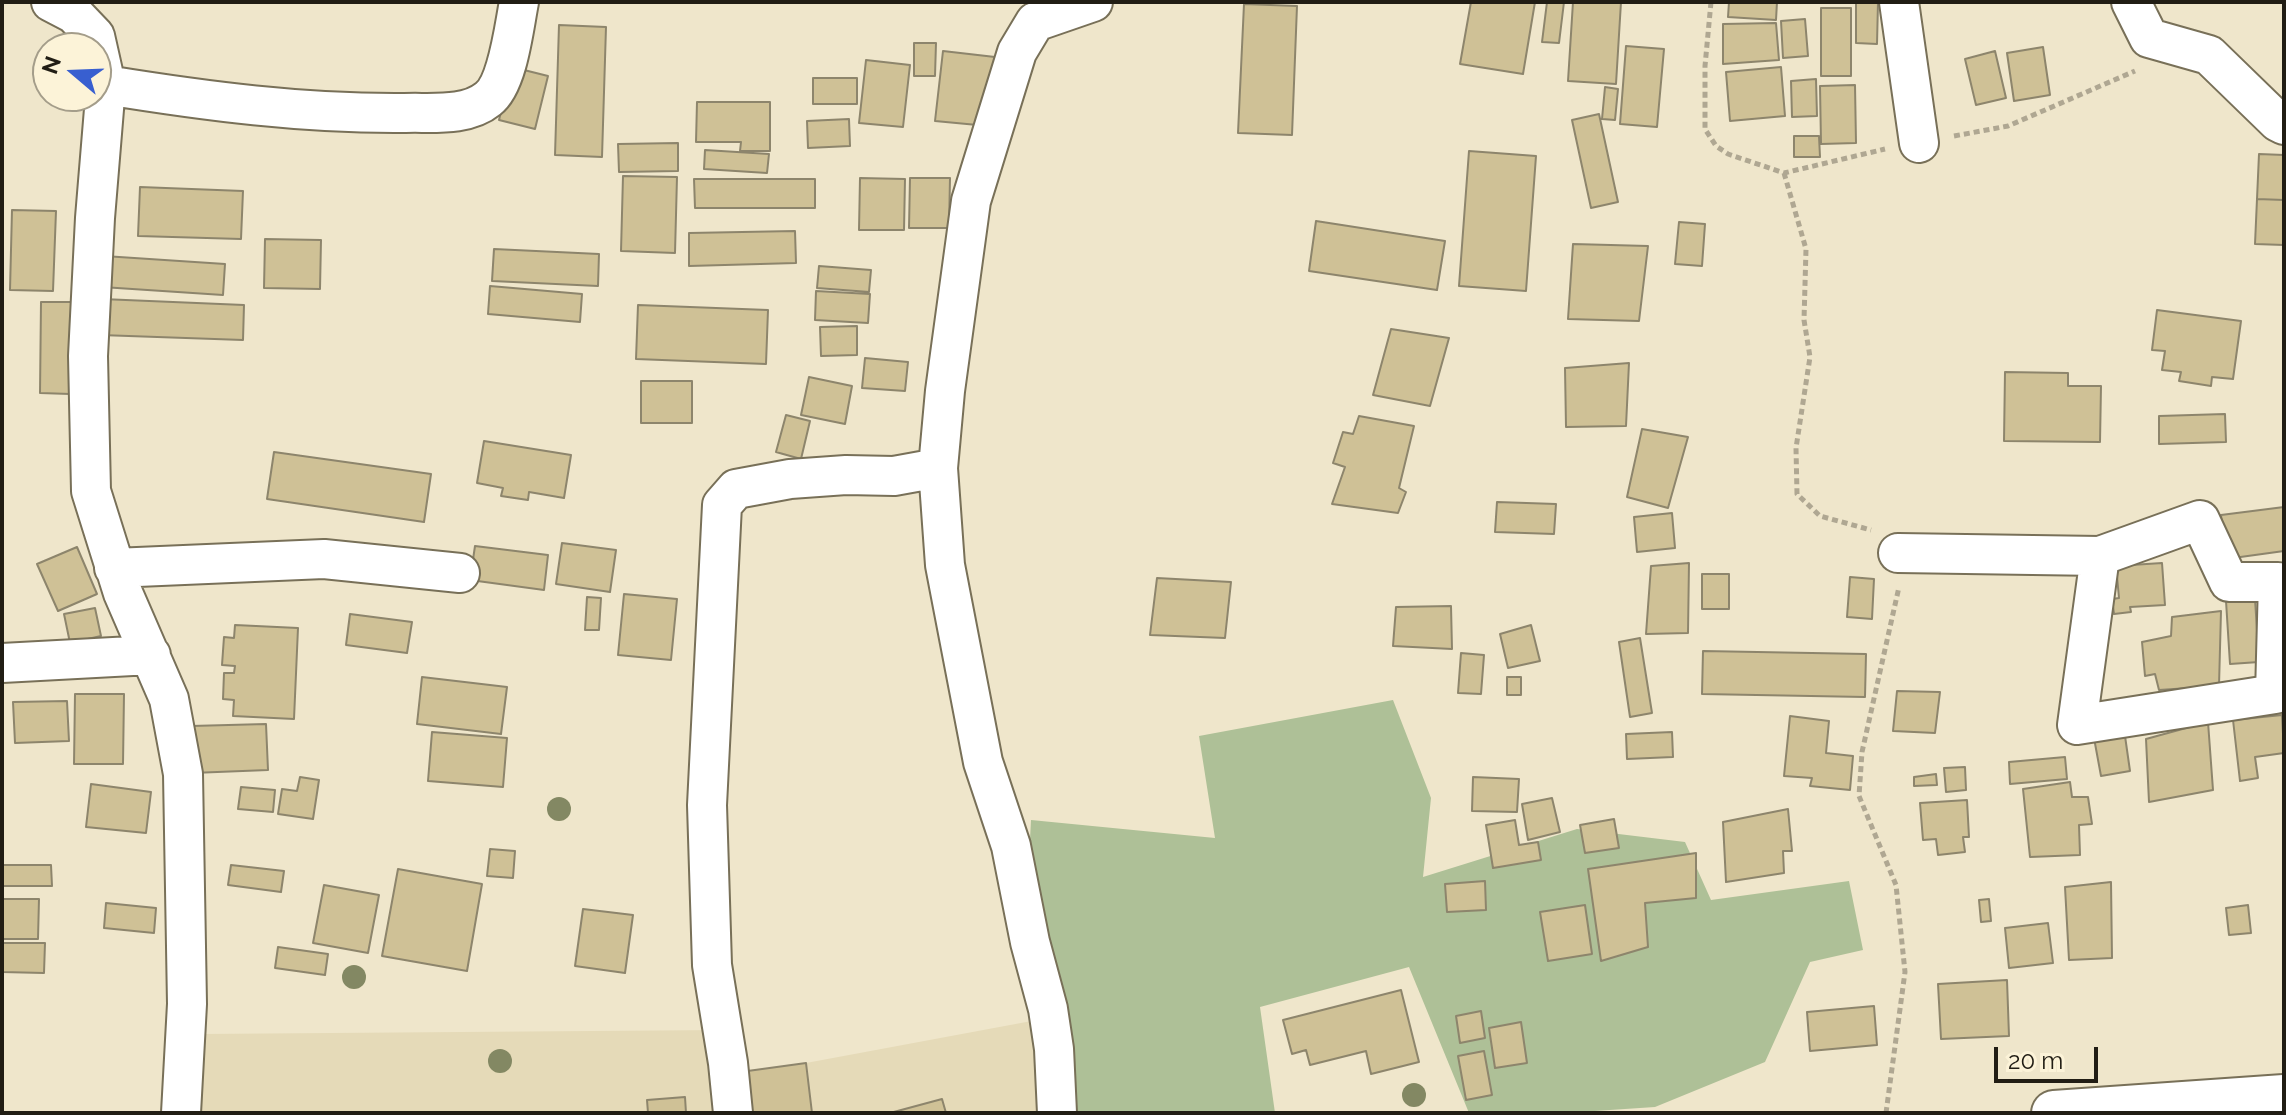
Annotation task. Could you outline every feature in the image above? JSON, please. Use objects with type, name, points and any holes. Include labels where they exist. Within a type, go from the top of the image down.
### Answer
[{"type":"main road","points":[[2054,1113],[2284,1097]]},
{"type":"street","points":[[51,2],[74,14],[91,32]]},
{"type":"street","points":[[112,86],[217,103],[340,112],[447,112],[468,109],[488,99],[501,84],[519,2]]},
{"type":"street","points":[[1057,1113],[1054,1049],[1048,1009],[1030,942],[1011,846],[983,762],[945,565],[938,468],[945,391],[971,201],[1004,89],[1017,52],[1035,22],[1093,2]]},
{"type":"street","points":[[1899,2],[1919,143]]},
{"type":"street","points":[[2131,2],[2149,38],[2209,55],[2284,125]]},
{"type":"street","points":[[104,112],[88,356],[91,491],[123,593],[169,699],[183,774],[187,1004],[181,1113]]},
{"type":"street","points":[[733,1113],[712,965],[707,805],[722,505],[736,489],[790,479],[894,476],[938,468]]},
{"type":"street","points":[[1898,553],[2100,556],[2200,520],[2229,582],[2278,582],[2275,694],[2077,725],[2100,556]]},
{"type":"street","points":[[114,568],[324,559],[460,573]]},
{"type":"street","points":[[2,663],[151,655]]},
{"type":"path","points":[[1711,2],[1705,66],[1705,129],[1716,146],[1728,154],[1784,173],[2008,126],[2139,69],[2149,38]]},
{"type":"path","points":[[1784,173],[1806,249],[1804,320],[1810,357],[1796,448],[1797,494],[1820,516],[1887,535],[1894,542],[1903,566],[1862,752],[1859,796],[1896,885],[1905,972],[1886,1113]]},
{"type":"shaded area","points":[[1037,1020],[1047,1113],[197,1113],[201,1034],[722,1030],[736,1106],[806,1063]]},
{"type":"green space","points":[[1393,700],[1431,798],[1423,877],[1577,829],[1685,842],[1711,900],[1849,881],[1863,950],[1810,962],[1765,1062],[1655,1107],[1565,1113],[1469,1113],[1409,967],[1260,1007],[1275,1113],[1066,1113],[1025,939],[1031,820],[1215,838],[1199,736]]},
{"type":"building","points":[[1471,2],[1535,2],[1523,74],[1460,64]]},
{"type":"building","points":[[1547,2],[1564,2],[1559,43],[1542,42]]},
{"type":"building","points":[[1573,2],[1621,2],[1616,84],[1568,81]]},
{"type":"building","points":[[1729,2],[1777,2],[1776,20],[1728,17]]},
{"type":"building","points":[[1856,2],[1878,2],[1877,44],[1856,43]]},
{"type":"building","points":[[1244,4],[1297,6],[1292,135],[1238,133]]},
{"type":"building","points":[[1821,8],[1851,8],[1851,76],[1821,76]]},
{"type":"building","points":[[1805,19],[1808,56],[1783,58],[1781,21]]},
{"type":"building","points":[[1776,23],[1779,60],[1723,64],[1723,24]]},
{"type":"building","points":[[559,25],[606,27],[602,157],[555,155]]},
{"type":"building","points":[[914,43],[936,43],[935,76],[914,76]]},
{"type":"building","points":[[1626,46],[1664,49],[1657,127],[1620,124]]},
{"type":"building","points":[[2043,47],[2050,95],[2014,101],[2007,53]]},
{"type":"building","points":[[943,51],[995,57],[988,126],[935,121]]},
{"type":"building","points":[[1995,51],[2006,98],[1976,105],[1965,59]]},
{"type":"building","points":[[866,60],[910,65],[903,127],[859,123]]},
{"type":"building","points":[[512,67],[548,76],[535,129],[499,120]]},
{"type":"building","points":[[1781,67],[1785,116],[1730,121],[1726,72]]},
{"type":"building","points":[[813,78],[857,78],[857,104],[813,104]]},
{"type":"building","points":[[1816,79],[1817,116],[1792,117],[1791,81]]},
{"type":"building","points":[[1855,85],[1856,143],[1821,144],[1820,86]]},
{"type":"building","points":[[1605,87],[1618,89],[1615,120],[1602,119]]},
{"type":"building","points":[[697,102],[770,102],[770,151],[740,151],[741,142],[696,142]]},
{"type":"building","points":[[1599,114],[1618,202],[1591,208],[1572,120]]},
{"type":"building","points":[[849,119],[850,146],[808,148],[807,121]]},
{"type":"building","points":[[1794,136],[1819,136],[1820,157],[1794,157]]},
{"type":"building","points":[[678,143],[678,171],[619,172],[618,144]]},
{"type":"building","points":[[705,150],[769,154],[767,173],[704,169]]},
{"type":"building","points":[[1469,151],[1536,156],[1526,291],[1459,286]]},
{"type":"building","points":[[2259,154],[2284,155],[2284,200],[2257,199]]},
{"type":"building","points":[[623,176],[677,177],[675,253],[621,251]]},
{"type":"building","points":[[860,178],[905,179],[904,230],[859,230]]},
{"type":"building","points":[[910,178],[950,178],[949,228],[909,228]]},
{"type":"building","points":[[694,179],[815,179],[815,208],[695,208]]},
{"type":"building","points":[[140,187],[243,191],[241,239],[138,236]]},
{"type":"building","points":[[2257,199],[2284,200],[2284,245],[2255,244]]},
{"type":"building","points":[[12,210],[56,211],[53,291],[10,290]]},
{"type":"building","points":[[1316,221],[1445,241],[1437,290],[1309,271]]},
{"type":"building","points":[[1679,222],[1705,224],[1702,266],[1675,264]]},
{"type":"building","points":[[795,231],[796,263],[689,266],[689,233]]},
{"type":"building","points":[[265,239],[321,240],[320,289],[264,288]]},
{"type":"building","points":[[1573,244],[1648,246],[1639,321],[1568,319]]},
{"type":"building","points":[[494,249],[599,254],[598,286],[492,281]]},
{"type":"building","points":[[104,256],[225,264],[223,295],[102,287]]},
{"type":"building","points":[[819,266],[871,270],[869,292],[817,288]]},
{"type":"building","points":[[490,286],[582,294],[580,322],[488,314]]},
{"type":"building","points":[[816,291],[870,294],[868,323],[815,320]]},
{"type":"building","points":[[102,299],[244,305],[243,340],[100,335]]},
{"type":"building","points":[[41,302],[72,302],[70,394],[40,393]]},
{"type":"building","points":[[638,305],[768,310],[766,364],[636,359]]},
{"type":"building","points":[[2157,310],[2241,321],[2233,379],[2212,377],[2211,386],[2179,381],[2181,372],[2162,370],[2165,351],[2152,350]]},
{"type":"building","points":[[857,326],[857,355],[821,356],[820,327]]},
{"type":"building","points":[[1391,329],[1449,338],[1430,406],[1373,395]]},
{"type":"building","points":[[865,358],[908,362],[905,391],[862,388]]},
{"type":"building","points":[[1629,363],[1626,426],[1566,427],[1565,368]]},
{"type":"building","points":[[2005,372],[2068,373],[2068,386],[2101,386],[2100,442],[2004,441]]},
{"type":"building","points":[[809,377],[852,386],[845,424],[801,415]]},
{"type":"building","points":[[641,381],[692,381],[692,423],[641,423]]},
{"type":"building","points":[[2225,414],[2226,442],[2159,444],[2159,416]]},
{"type":"building","points":[[786,415],[810,421],[801,459],[776,452]]},
{"type":"building","points":[[1359,416],[1414,426],[1399,488],[1406,492],[1398,513],[1332,504],[1345,467],[1333,463],[1343,432],[1353,434]]},
{"type":"building","points":[[1642,429],[1688,437],[1668,508],[1627,497]]},
{"type":"building","points":[[484,441],[571,455],[564,498],[529,492],[528,500],[501,496],[503,488],[477,483]]},
{"type":"building","points":[[274,452],[431,474],[424,522],[267,499]]},
{"type":"building","points":[[1497,502],[1556,504],[1554,534],[1495,532]]},
{"type":"building","points":[[2284,507],[2284,551],[2226,559],[2221,515]]},
{"type":"building","points":[[1672,513],[1675,548],[1637,552],[1634,517]]},
{"type":"building","points":[[562,543],[616,550],[610,592],[556,584]]},
{"type":"building","points":[[475,546],[548,555],[544,590],[470,580]]},
{"type":"building","points":[[77,547],[97,594],[58,611],[37,564]]},
{"type":"building","points":[[1689,563],[1688,633],[1646,634],[1651,566]]},
{"type":"building","points":[[2162,563],[2165,605],[2130,607],[2131,612],[2114,614],[2112,599],[2119,598],[2116,566]]},
{"type":"building","points":[[1702,574],[1729,574],[1729,609],[1702,609]]},
{"type":"building","points":[[1850,577],[1874,579],[1872,619],[1847,617]]},
{"type":"building","points":[[1157,578],[1231,582],[1225,638],[1150,635]]},
{"type":"building","points":[[624,594],[677,599],[671,660],[618,655]]},
{"type":"building","points":[[587,597],[601,598],[599,630],[585,630]]},
{"type":"building","points":[[2255,599],[2259,662],[2230,664],[2226,601]]},
{"type":"building","points":[[1451,606],[1452,649],[1393,646],[1396,607]]},
{"type":"building","points":[[95,608],[101,636],[70,643],[64,614]]},
{"type":"building","points":[[2221,611],[2219,686],[2159,690],[2155,674],[2145,676],[2142,642],[2171,636],[2172,617]]},
{"type":"building","points":[[350,614],[412,622],[407,653],[346,645]]},
{"type":"building","points":[[235,625],[298,628],[294,719],[233,716],[234,700],[223,699],[224,673],[234,673],[235,666],[222,665],[224,637],[234,638]]},
{"type":"building","points":[[1531,625],[1540,661],[1508,668],[1500,634]]},
{"type":"building","points":[[1640,638],[1652,713],[1630,717],[1619,642]]},
{"type":"building","points":[[1703,651],[1866,654],[1865,697],[1702,694]]},
{"type":"building","points":[[1461,653],[1484,655],[1481,694],[1458,693]]},
{"type":"building","points":[[422,677],[507,687],[501,734],[417,724]]},
{"type":"building","points":[[1507,677],[1521,677],[1521,695],[1507,695]]},
{"type":"building","points":[[1897,691],[1940,692],[1935,733],[1893,731]]},
{"type":"building","points":[[75,694],[124,694],[123,764],[74,764]]},
{"type":"building","points":[[67,701],[69,741],[15,743],[13,702]]},
{"type":"building","points":[[2282,715],[2284,753],[2255,757],[2258,778],[2240,781],[2233,720]]},
{"type":"building","points":[[1790,716],[1829,721],[1826,753],[1853,756],[1850,790],[1810,786],[1812,778],[1784,776]]},
{"type":"building","points":[[2208,722],[2213,790],[2149,802],[2146,739]]},
{"type":"building","points":[[266,724],[268,770],[192,773],[191,726]]},
{"type":"building","points":[[432,732],[507,738],[503,787],[428,781]]},
{"type":"building","points":[[1672,732],[1673,757],[1627,759],[1626,734]]},
{"type":"building","points":[[2125,736],[2130,771],[2101,776],[2094,738]]},
{"type":"building","points":[[2065,757],[2067,779],[2010,784],[2009,762]]},
{"type":"building","points":[[1965,767],[1966,790],[1946,792],[1944,768]]},
{"type":"building","points":[[1936,774],[1937,785],[1914,786],[1914,777]]},
{"type":"building","points":[[300,777],[319,780],[313,819],[278,814],[282,789],[297,791]]},
{"type":"building","points":[[1473,777],[1519,779],[1517,812],[1472,811]]},
{"type":"building","points":[[2070,782],[2072,797],[2088,797],[2092,824],[2079,825],[2080,855],[2030,857],[2023,789]]},
{"type":"building","points":[[91,784],[151,792],[146,833],[86,827]]},
{"type":"building","points":[[241,787],[275,790],[273,812],[238,809]]},
{"type":"building","points":[[1552,798],[1560,832],[1528,840],[1522,804]]},
{"type":"building","points":[[1967,800],[1969,837],[1963,837],[1965,852],[1938,855],[1936,839],[1923,840],[1920,803]]},
{"type":"building","points":[[1788,809],[1792,851],[1783,851],[1784,873],[1726,882],[1723,822]]},
{"type":"building","points":[[1614,819],[1619,848],[1585,853],[1580,825]]},
{"type":"building","points":[[1515,820],[1519,845],[1538,842],[1541,860],[1493,868],[1486,825]]},
{"type":"building","points":[[490,849],[515,851],[513,878],[487,876]]},
{"type":"building","points":[[1696,853],[1696,898],[1645,903],[1648,947],[1601,961],[1588,869]]},
{"type":"building","points":[[2,865],[51,865],[52,886],[2,886]]},
{"type":"building","points":[[231,865],[284,871],[281,892],[228,885]]},
{"type":"building","points":[[398,869],[482,884],[467,971],[382,956]]},
{"type":"building","points":[[1485,881],[1486,910],[1447,912],[1445,884]]},
{"type":"building","points":[[2111,882],[2112,958],[2069,960],[2065,887]]},
{"type":"building","points":[[324,885],[379,895],[368,953],[313,943]]},
{"type":"building","points":[[2,899],[39,899],[38,939],[2,939]]},
{"type":"building","points":[[1989,899],[1991,921],[1981,922],[1979,900]]},
{"type":"building","points":[[106,903],[156,908],[154,933],[104,928]]},
{"type":"building","points":[[1585,905],[1592,954],[1548,961],[1540,912]]},
{"type":"building","points":[[2248,905],[2251,933],[2229,935],[2226,908]]},
{"type":"building","points":[[583,909],[633,915],[625,973],[575,966]]},
{"type":"building","points":[[2048,923],[2053,963],[2009,968],[2005,928]]},
{"type":"building","points":[[2,943],[45,943],[44,973],[2,972]]},
{"type":"building","points":[[278,947],[328,954],[325,975],[275,968]]},
{"type":"building","points":[[2007,980],[2009,1036],[1941,1039],[1938,984]]},
{"type":"building","points":[[1401,990],[1419,1062],[1371,1074],[1366,1051],[1310,1065],[1306,1050],[1292,1054],[1283,1020]]},
{"type":"building","points":[[1874,1006],[1877,1045],[1810,1051],[1807,1012]]},
{"type":"building","points":[[1481,1011],[1485,1038],[1460,1043],[1456,1016]]},
{"type":"building","points":[[1521,1022],[1527,1063],[1495,1068],[1489,1028]]},
{"type":"building","points":[[1484,1051],[1492,1095],[1466,1100],[1458,1056]]},
{"type":"building","points":[[806,1063],[812,1113],[738,1113],[733,1073]]},
{"type":"building","points":[[685,1097],[686,1113],[648,1113],[647,1100]]},
{"type":"building","points":[[942,1099],[946,1113],[890,1113]]}]
